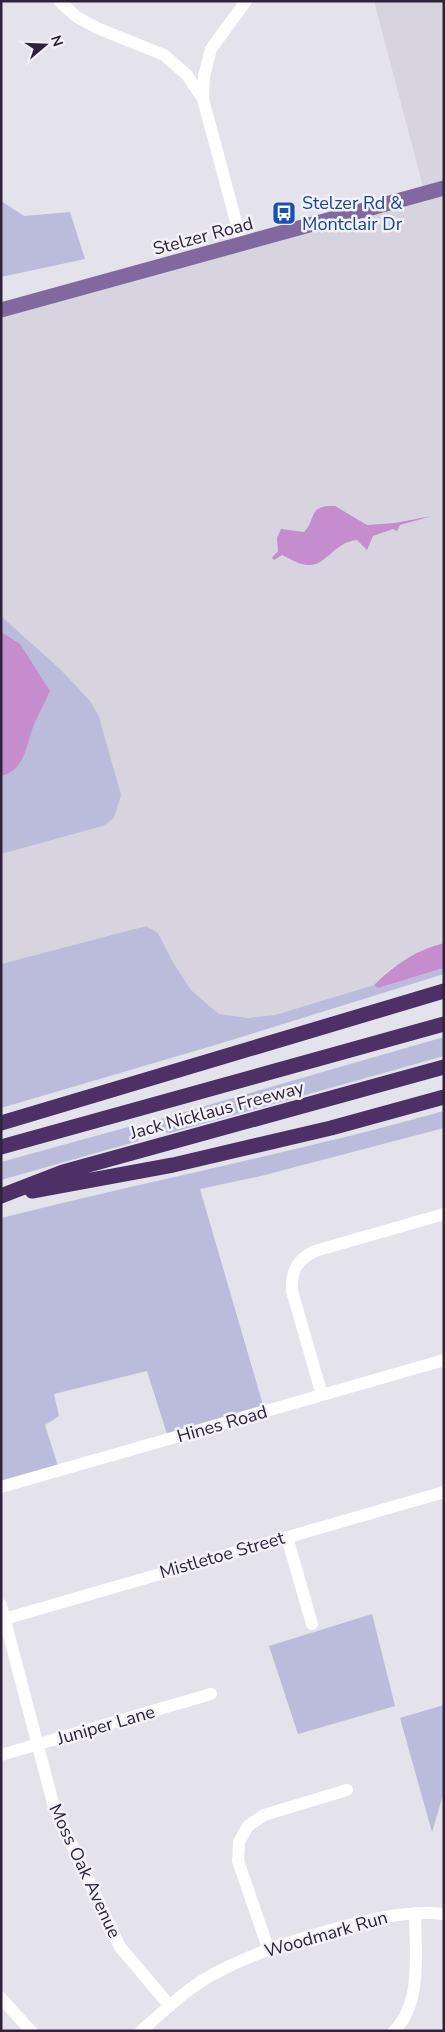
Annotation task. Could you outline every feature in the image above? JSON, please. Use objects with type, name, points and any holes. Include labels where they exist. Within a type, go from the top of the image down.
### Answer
[{"type":"highway","points":[[1,1123],[444,991]]},
{"type":"highway","name":"Jack Nicklaus Freeway","points":[[1,1147],[444,1024]]},
{"type":"highway","name":"Jack Nicklaus Freeway","points":[[1,1196],[63,1172],[444,1067]]},
{"type":"highway","points":[[1,1196],[156,1169],[331,1128],[444,1097]]},
{"type":"main road","name":"Stelzer Road","points":[[1,310],[444,188]]},
{"type":"street","points":[[59,1],[77,17],[97,28],[164,55],[187,75],[203,99]]},
{"type":"street","points":[[242,244],[203,99],[204,76],[212,49],[246,1]]},
{"type":"street","points":[[322,1395],[292,1291],[292,1276],[298,1263],[314,1251],[444,1214]]},
{"type":"street","name":"Hines Road","points":[[1,1488],[444,1360]]},
{"type":"street","name":"Mistletoe Street","points":[[3,1619],[444,1492]]},
{"type":"street","points":[[287,1537],[312,1624]]},
{"type":"street","name":"Moss Oak Avenue","points":[[1,1605],[3,1619],[54,1807],[120,1947],[170,2006]]},
{"type":"street","name":"Juniper Lane","points":[[1,1755],[211,1694]]},
{"type":"street","points":[[268,1948],[238,1861],[239,1842],[248,1826],[264,1815],[347,1790]]},
{"type":"street","points":[[394,2031],[402,2023],[416,1983],[415,1913]]},
{"type":"street","name":"Woodmark Run","points":[[142,2031],[170,2006],[209,1977],[268,1948],[369,1919],[415,1913],[444,1914]]},
{"type":"street","points":[[1,1998],[31,2031]]},
{"type":"shaded area","points":[[374,1],[444,1],[444,943],[436,945],[392,967],[374,985],[275,1015],[248,1019],[219,1014],[191,990],[173,962],[158,933],[146,926],[1,964],[1,854],[103,826],[1,616],[1,307],[425,194]]},
{"type":"shaded area","points":[[1,201],[24,216],[70,212],[85,259],[1,277]]},
{"type":"shaded area","points":[[326,506],[335,506],[367,525],[395,523],[432,516],[400,525],[397,531],[393,529],[373,536],[367,550],[357,540],[349,542],[315,564],[302,564],[282,555],[274,560],[272,558],[278,551],[277,538],[281,529],[304,532],[316,510]]},
{"type":"shaded area","points":[[1,616],[61,670],[90,701],[99,717],[121,795],[114,818],[103,826],[1,854]]},
{"type":"shaded area","points":[[1,632],[20,644],[50,691],[35,722],[20,763],[9,773],[1,776]]},
{"type":"shaded area","points":[[146,926],[158,933],[173,962],[191,990],[219,1014],[248,1018],[275,1015],[374,985],[378,988],[444,968],[444,974],[222,1043],[1,1108],[1,964]]},
{"type":"shaded area","points":[[444,943],[444,968],[378,988],[374,985],[406,959]]},
{"type":"shaded area","points":[[444,1037],[444,1056],[170,1133],[161,1132],[157,1126],[160,1119]]},
{"type":"shaded area","points":[[444,1111],[444,1128],[261,1176],[200,1189],[263,1405],[167,1434],[147,1371],[54,1394],[59,1416],[45,1425],[58,1466],[1,1481],[1,1218],[334,1140]]},
{"type":"shaded area","points":[[128,1127],[138,1127],[141,1133],[138,1141],[1,1180],[1,1162]]},
{"type":"shaded area","points":[[372,1614],[395,1706],[298,1734],[269,1646]]},
{"type":"shaded area","points":[[444,1705],[444,1792],[432,1832],[400,1718]]},
{"type":"place","name":"Stelzer Rd & Montclair Dr","points":[[284,213]]}]
